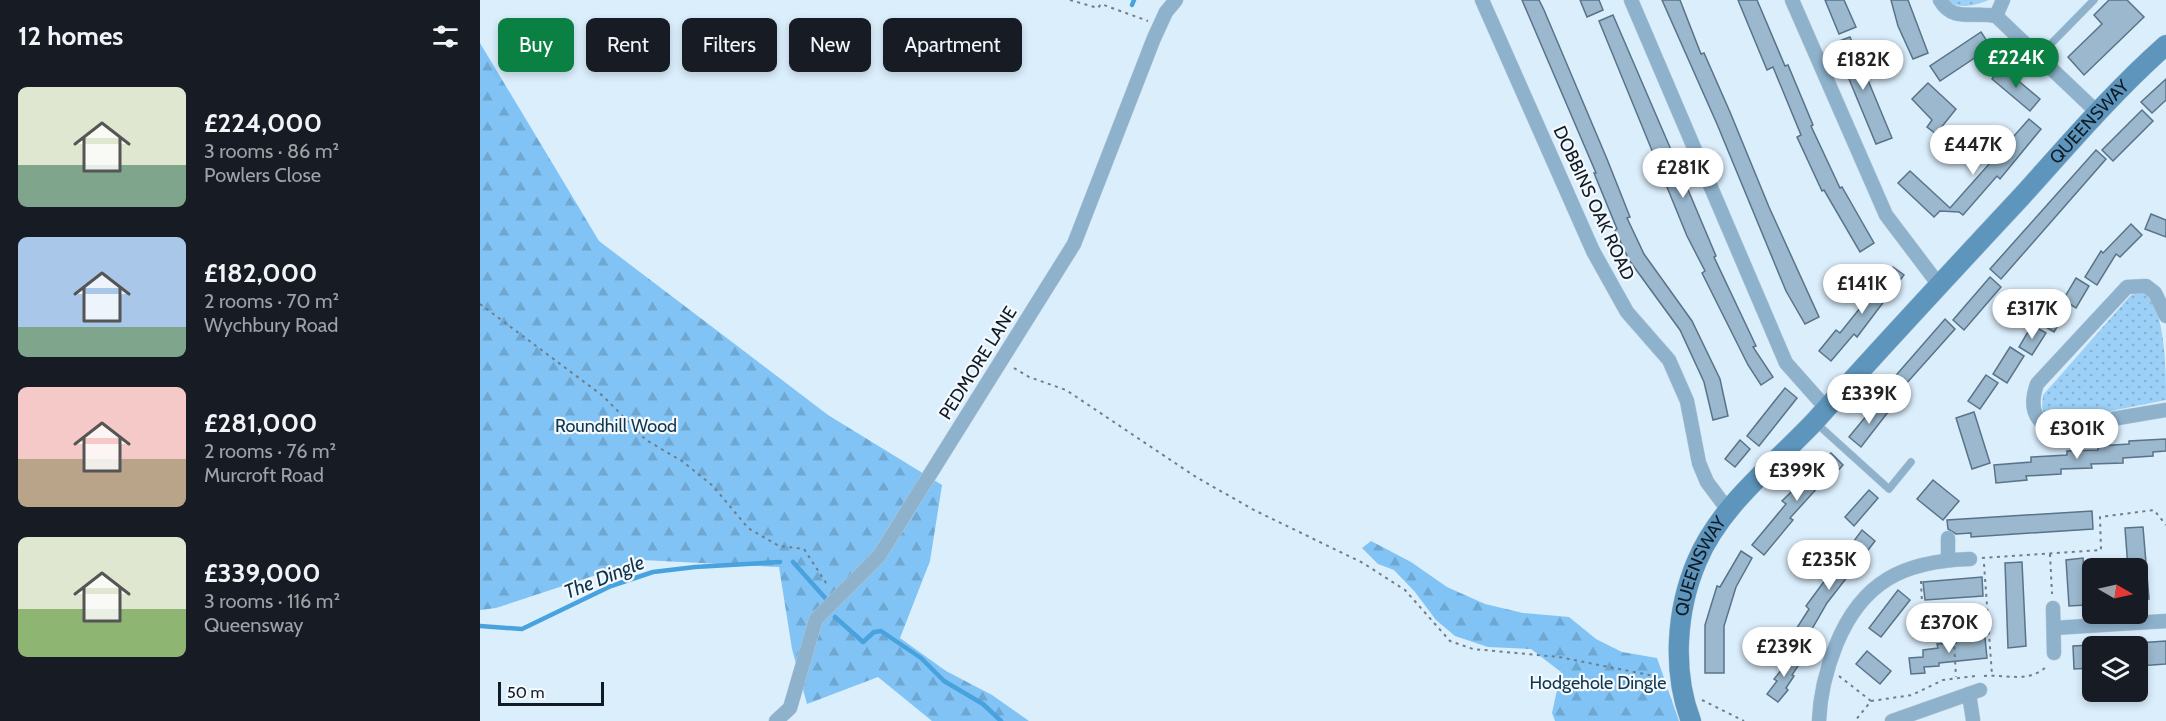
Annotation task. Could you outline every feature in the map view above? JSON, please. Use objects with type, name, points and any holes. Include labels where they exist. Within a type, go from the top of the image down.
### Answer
[{"type":"street","name":"PEDMORE LANE","points":[[776,721],[790,708],[816,619],[879,556],[1074,244],[1160,25],[1176,0]]},
{"type":"street","name":"DOBBINS OAK ROAD","points":[[1482,0],[1593,251],[1627,312],[1670,360],[1687,401],[1699,463],[1707,482],[1728,510]]},
{"type":"street","points":[[1631,0],[1786,363],[1820,415]]},
{"type":"street","points":[[1792,0],[1886,215],[1939,285]]},
{"type":"street","points":[[1940,0],[1945,9],[1956,16],[1983,13],[1996,16],[2098,112]]},
{"type":"street","points":[[1996,16],[2003,0]]},
{"type":"street","name":"QUEENSWAY","points":[[1691,721],[1679,666],[1679,635],[1686,592],[1697,560],[1728,510],[1820,415],[2098,112],[2165,49]]},
{"type":"street","points":[[2166,316],[2155,293],[2146,286],[2127,287],[2037,384],[2032,398],[2034,413],[2043,425],[2054,429],[2166,410]]},
{"type":"street","points":[[1948,538],[1948,560]]},
{"type":"street","points":[[1819,721],[1820,696],[1827,667],[1845,623],[1866,593],[1895,575],[1920,566],[1948,560],[1977,559]]},
{"type":"street","points":[[2053,608],[2054,653]]},
{"type":"street","points":[[2054,628],[2166,621]]},
{"type":"street","points":[[1892,721],[1974,692],[1973,720]]},
{"type":"lane","points":[[2039,56],[2094,0]]},
{"type":"lane","points":[[1820,415],[1888,489],[1911,462]]},
{"type":"path","points":[[1070,0],[1098,8],[1101,4],[1160,25]]},
{"type":"path","points":[[480,304],[603,396],[646,440],[682,461],[713,486],[748,528],[779,546],[804,549],[830,589],[838,597]]},
{"type":"path","points":[[1001,361],[1029,377],[1066,390],[1166,458],[1254,510],[1363,563],[1406,590],[1450,641],[1473,649],[1559,657],[1654,676],[1744,721]]},
{"type":"path","points":[[1992,675],[1988,621],[1977,559],[2101,550],[2100,517],[2154,510],[2166,525]]},
{"type":"path","points":[[2050,554],[2053,608]]},
{"type":"path","points":[[1914,638],[1923,626],[1920,566]]},
{"type":"path","points":[[1923,626],[1988,621]]},
{"type":"path","points":[[1953,624],[1956,677]]},
{"type":"path","points":[[1827,667],[1871,701],[1855,721]]},
{"type":"shaded area","points":[[1946,0],[1989,0],[1967,6],[1956,5]]},
{"type":"shaded area","points":[[2142,292],[2150,298],[2160,324],[2165,357],[2166,400],[2056,422],[2045,419],[2042,407],[2043,395],[2131,295]]},
{"type":"green space","name":"Roundhill Wood","points":[[480,43],[599,241],[828,415],[942,485],[930,561],[900,638],[946,671],[992,695],[1029,721],[932,721],[878,677],[807,704],[792,649],[779,567],[642,560],[496,608],[480,610]]},
{"type":"green space","name":"Hodgehole Dingle","points":[[1371,541],[1411,562],[1447,587],[1485,604],[1523,613],[1569,617],[1596,639],[1622,652],[1657,658],[1679,721],[1555,721],[1552,713],[1561,672],[1531,649],[1488,647],[1455,636],[1436,620],[1415,592],[1394,570],[1378,564],[1362,548]]},
{"type":"building","points":[[1522,0],[1539,0],[1544,10],[1607,159],[1630,217],[1627,218],[1644,254],[1692,321],[1720,379],[1728,416],[1713,420],[1704,382],[1680,330],[1629,260],[1615,230],[1617,229],[1594,173],[1596,173]]},
{"type":"building","points":[[1580,0],[1599,0],[1603,10],[1587,17]]},
{"type":"building","points":[[1662,0],[1680,0],[1701,54],[1704,53],[1769,207],[1819,317],[1805,324],[1786,291],[1717,124]]},
{"type":"building","points":[[1738,0],[1757,0],[1785,66],[1788,65],[1813,125],[1811,126],[1840,188],[1842,187],[1874,243],[1860,252],[1824,190],[1822,191],[1797,137],[1801,135],[1773,67],[1767,70]]},
{"type":"building","points":[[1825,0],[1844,0],[1856,27],[1839,34]]},
{"type":"building","points":[[1891,0],[1908,0],[1928,53],[1913,59],[1898,26]]},
{"type":"building","points":[[2109,0],[2127,0],[2144,17],[2084,75],[2068,57],[2102,24],[2094,15]]},
{"type":"building","points":[[1613,15],[1716,256],[1714,257],[1756,346],[1753,347],[1773,377],[1761,385],[1748,365],[1702,273],[1705,271],[1687,236],[1599,21]]},
{"type":"building","points":[[1981,32],[1991,47],[1940,81],[1930,66]]},
{"type":"building","points":[[1850,37],[1892,138],[1876,144],[1834,43]]},
{"type":"building","points":[[2002,67],[2040,99],[2030,111],[1992,79]]},
{"type":"building","points":[[2166,79],[2166,100],[2152,113],[2141,102]]},
{"type":"building","points":[[1928,83],[1956,109],[1936,134],[1927,127],[1932,120],[1912,99]]},
{"type":"building","points":[[2142,110],[2153,121],[2113,161],[2102,150]]},
{"type":"building","points":[[2029,119],[2041,129],[2000,179],[1997,176],[1963,215],[1959,212],[1940,211],[1934,217],[1898,183],[1910,171],[1950,208]]},
{"type":"building","points":[[2096,150],[2106,159],[2001,279],[1990,269]]},
{"type":"building","points":[[2151,214],[2166,220],[2166,237],[2145,229]]},
{"type":"building","points":[[2131,224],[2142,235],[2120,257],[2116,254],[2097,285],[2085,277],[2101,251],[2103,253]]},
{"type":"building","points":[[1893,267],[1904,275],[1857,337],[1854,334],[1831,361],[1819,351],[1836,330],[1840,333]]},
{"type":"building","points":[[1990,277],[2001,287],[1964,330],[1953,320]]},
{"type":"building","points":[[2076,278],[2089,286],[2076,308],[2063,300]]},
{"type":"building","points":[[2053,300],[2068,309],[2054,332],[2039,323]]},
{"type":"building","points":[[1945,319],[1955,329],[1888,404],[1878,396]]},
{"type":"building","points":[[2032,325],[2046,333],[2032,355],[2019,347]]},
{"type":"building","points":[[2010,347],[2024,356],[2007,383],[1993,374]]},
{"type":"building","points":[[1986,375],[1998,383],[1980,409],[1968,401]]},
{"type":"building","points":[[1785,388],[1797,398],[1759,446],[1747,436]]},
{"type":"building","points":[[1877,403],[1888,412],[1861,447],[1849,437]]},
{"type":"building","points":[[1974,412],[1990,463],[1972,469],[1956,418]]},
{"type":"building","points":[[2166,439],[2166,451],[2153,452],[2153,456],[2123,458],[2123,463],[2091,464],[2092,468],[2061,469],[2061,474],[2026,476],[2027,480],[1996,483],[1994,465],[2031,462],[2031,457],[2067,455],[2067,451],[2098,450],[2098,446],[2129,444],[2129,441]]},
{"type":"building","points":[[1740,440],[1750,449],[1735,467],[1725,459]]},
{"type":"building","points":[[1831,453],[1843,465],[1823,487],[1820,485],[1790,518],[1793,520],[1764,555],[1752,545],[1786,504],[1782,501]]},
{"type":"building","points":[[1933,480],[1959,501],[1943,520],[1917,499]]},
{"type":"building","points":[[1869,490],[1878,498],[1854,526],[1845,517]]},
{"type":"building","points":[[2092,511],[2093,529],[1971,537],[1971,533],[1956,534],[1948,529],[1947,520]]},
{"type":"building","points":[[2143,527],[2146,558],[2127,558],[2125,528]]},
{"type":"building","points":[[1862,530],[1875,541],[1827,603],[1804,643],[1808,645],[1798,658],[1786,649],[1796,636],[1793,634],[1809,609],[1806,606]]},
{"type":"building","points":[[1741,551],[1752,558],[1736,587],[1724,626],[1724,673],[1705,673],[1705,625],[1717,586],[1720,587]]},
{"type":"building","points":[[2082,558],[2082,605],[2069,606],[2066,560]]},
{"type":"building","points":[[2022,562],[2026,646],[2008,648],[2005,563]]},
{"type":"building","points":[[1982,577],[1983,596],[1925,600],[1923,582]]},
{"type":"building","points":[[1898,590],[1910,600],[1881,637],[1869,628]]},
{"type":"building","points":[[1985,638],[1987,658],[1939,663],[1939,666],[1924,667],[1925,673],[1911,674],[1909,658],[1923,657],[1923,650],[1938,648],[1937,644]]},
{"type":"building","points":[[2166,641],[2166,664],[2148,665],[2148,642]]},
{"type":"building","points":[[2073,646],[2082,646],[2082,669],[2074,669]]},
{"type":"building","points":[[1867,651],[1891,671],[1880,684],[1856,664]]},
{"type":"building","points":[[1788,654],[1800,663],[1786,688],[1788,690],[1778,702],[1767,694],[1777,681],[1774,679],[1783,668],[1780,666]]},
{"type":"waterway","points":[[1132,5],[1134,0]]},
{"type":"waterway","name":"The Dingle","points":[[480,626],[522,629],[611,586],[653,572],[780,562]]},
{"type":"waterway","name":"The Dingle","points":[[793,562],[827,600]]},
{"type":"waterway","name":"The Dingle","points":[[835,617],[863,642],[874,632],[881,631],[921,658],[944,681],[983,704],[1001,721]]}]
